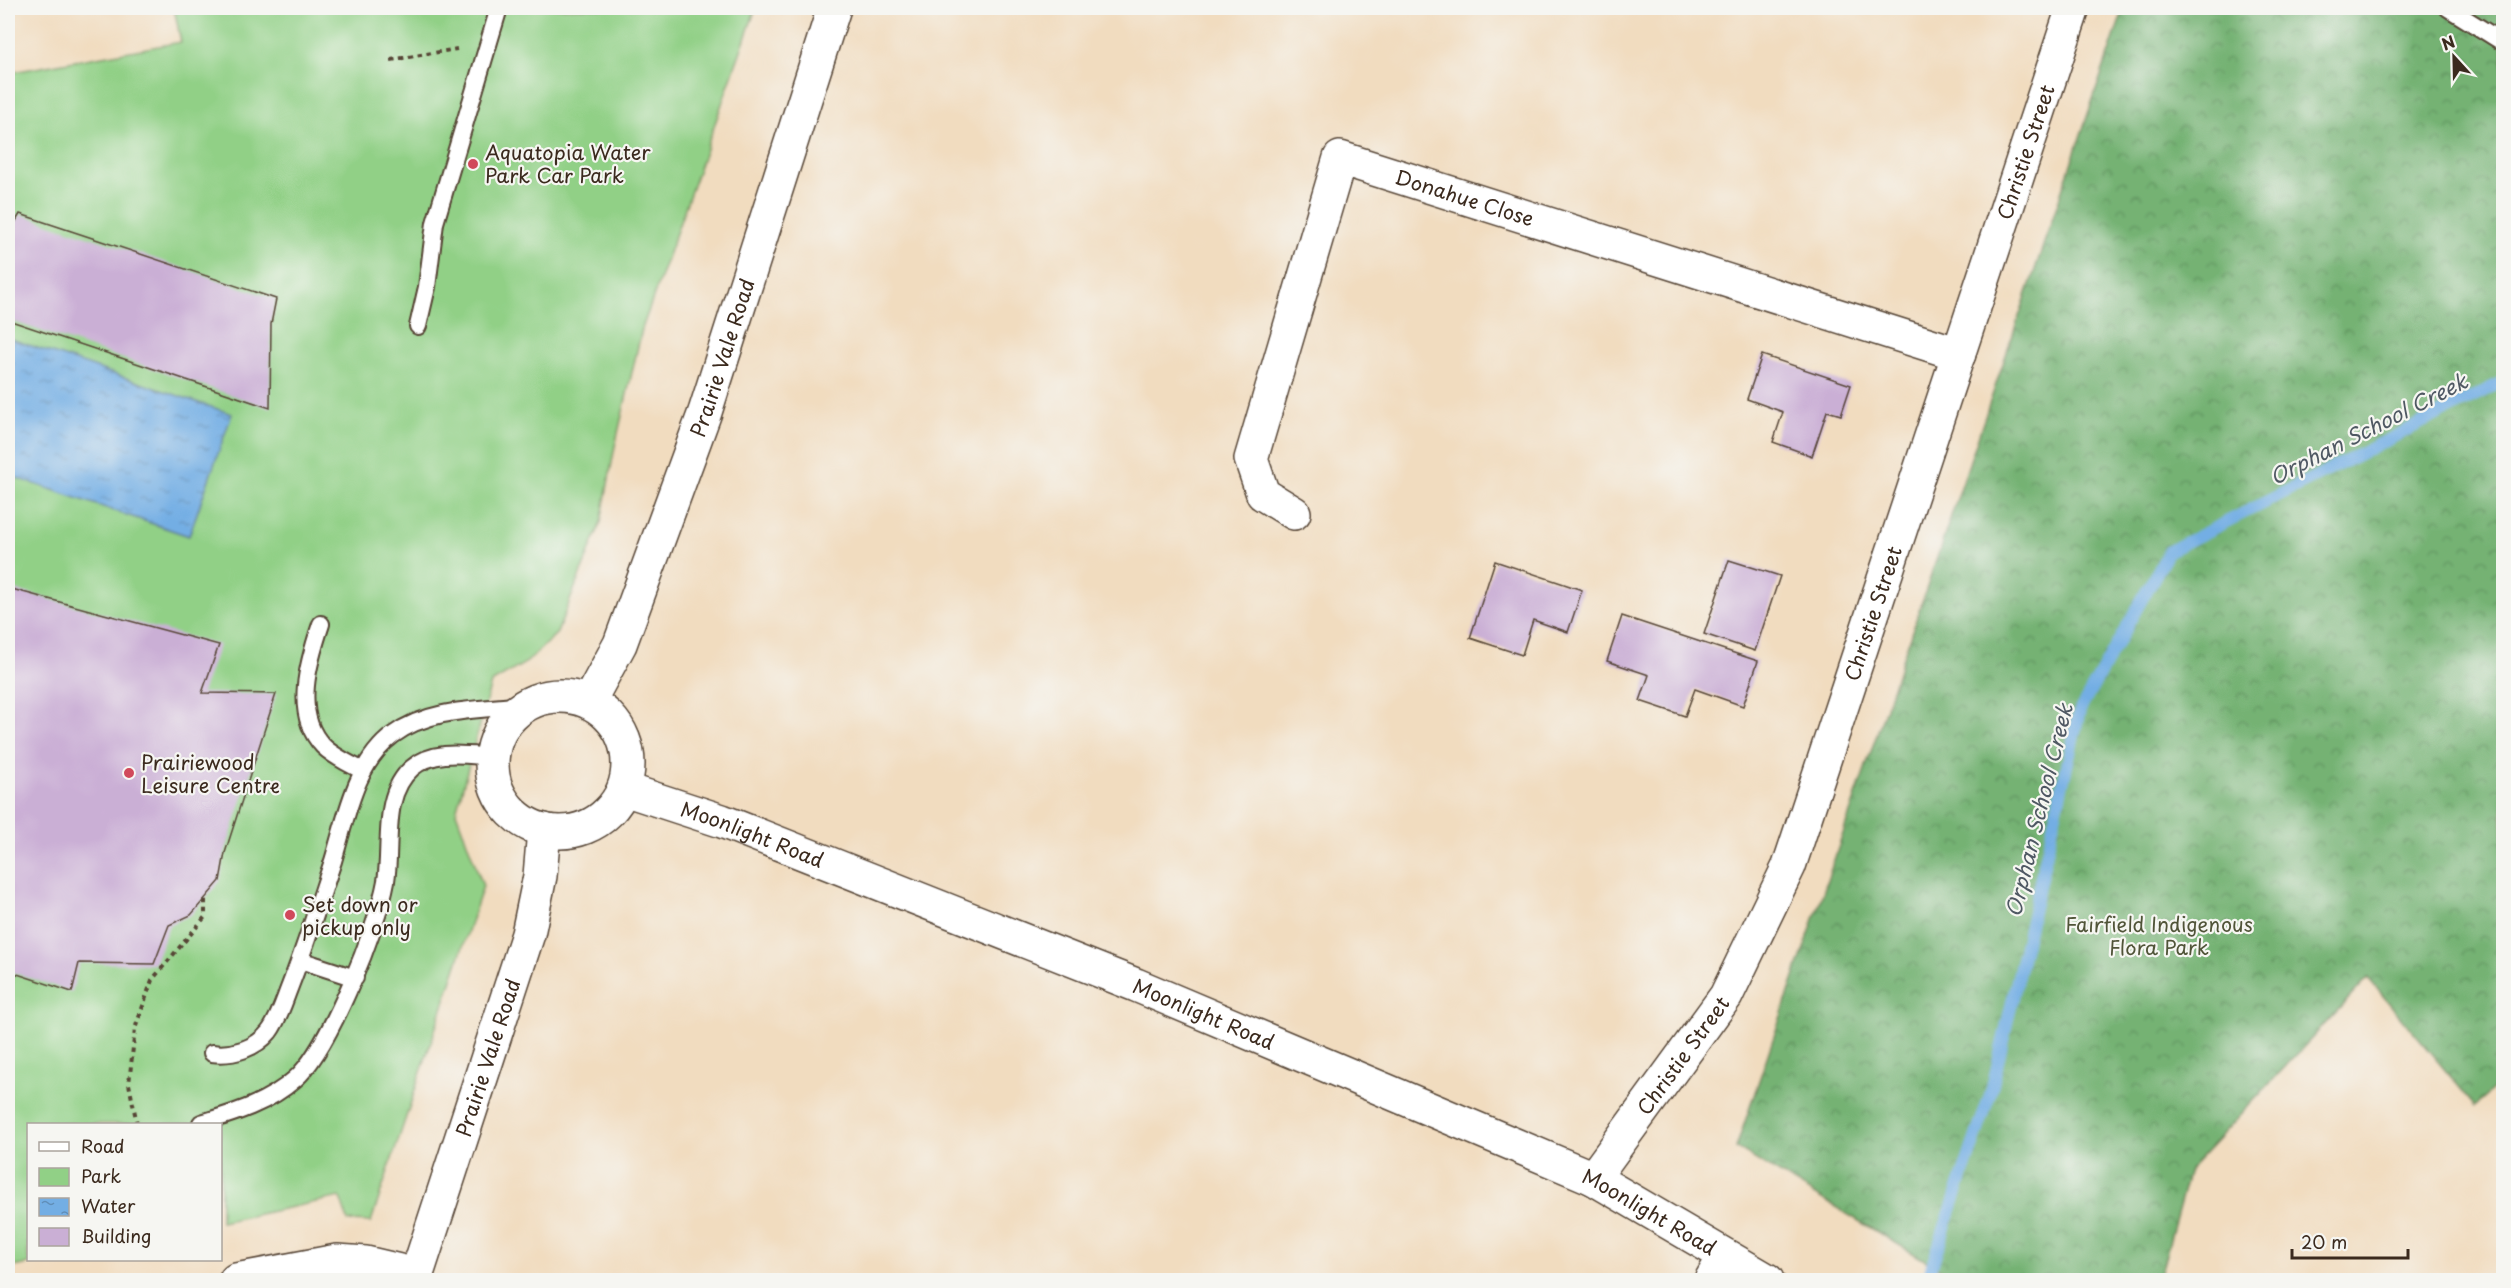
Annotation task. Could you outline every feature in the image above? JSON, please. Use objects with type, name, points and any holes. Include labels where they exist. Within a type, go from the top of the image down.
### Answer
[{"type":"street","name":"Prairie Vale Road","points":[[589,701],[620,644],[705,411],[834,8]]},
{"type":"street","name":"Christie Street","points":[[1593,1179],[1726,996],[1789,866],[2073,8]]},
{"type":"street","name":"Donahue Close","points":[[1294,513],[1263,494],[1251,459],[1340,158],[1959,354]]},
{"type":"street","points":[[567,695],[589,701],[606,712],[620,728],[627,748],[629,769],[624,789],[614,806],[592,824],[564,832],[544,830],[526,823],[504,803],[492,776],[491,757],[497,737],[508,718],[524,705],[545,696],[567,695]]},
{"type":"street","name":"Moonlight Road","points":[[624,789],[722,821],[1136,985],[1593,1179],[1718,1268],[1767,1281]]},
{"type":"street","name":"Prairie Vale Road","points":[[416,1278],[528,934],[540,876],[544,830]]},
{"type":"street","points":[[236,1281],[337,1261],[366,1263],[416,1278]]},
{"type":"lane","points":[[417,326],[427,287],[435,223],[499,8]]},
{"type":"lane","points":[[2448,8],[2504,43]]},
{"type":"lane","points":[[321,624],[307,677],[310,721],[323,746],[363,771]]},
{"type":"lane","points":[[212,1053],[222,1054],[247,1048],[270,1031],[300,960],[363,771],[375,751],[391,736],[411,723],[453,712],[524,705]]},
{"type":"lane","points":[[201,1123],[250,1108],[275,1095],[297,1078],[312,1059],[355,978],[386,882],[391,810],[403,779],[412,768],[438,755],[491,757]]},
{"type":"lane","points":[[300,960],[355,978]]},
{"type":"path","points":[[391,60],[488,45]]},
{"type":"path","points":[[137,1123],[129,1084],[135,1029],[152,980],[205,917],[205,898]]},
{"type":"path","points":[[2498,1281],[2504,1275]]},
{"type":"green space","points":[[174,8],[756,8],[642,329],[615,446],[601,522],[557,633],[527,662],[491,683],[456,812],[483,886],[371,1222],[348,1221],[340,1197],[222,1222],[222,1123],[27,1123],[27,1261],[44,1261],[8,1268],[8,73],[181,42]]},
{"type":"green space","name":"Fairfield Indigenous Flora Park","points":[[2124,8],[2503,8],[2503,1081],[2475,1106],[2368,978],[2189,1170],[2159,1280],[1958,1280],[1736,1148]]},
{"type":"water","points":[[8,338],[232,414],[189,536],[8,475]]},
{"type":"building","points":[[20,214],[276,299],[271,324],[270,408],[8,320],[8,231]]},
{"type":"building","points":[[1762,355],[1851,385],[1841,415],[1827,411],[1812,456],[1773,442],[1783,412],[1747,399]]},
{"type":"building","points":[[1729,560],[1780,576],[1755,651],[1704,634]]},
{"type":"building","points":[[1495,561],[1582,590],[1568,632],[1533,620],[1522,655],[1470,638]]},
{"type":"building","name":"Prairiewood Leisure Centre","points":[[8,588],[219,645],[202,693],[276,694],[225,853],[220,881],[191,915],[169,925],[154,964],[79,963],[72,992],[8,971]]},
{"type":"building","points":[[1622,616],[1758,661],[1743,706],[1695,689],[1685,716],[1640,701],[1649,675],[1607,661]]},
{"type":"waterway","name":"Orphan School Creek","points":[[1927,1280],[1991,1092],[2080,710],[2169,551],[2504,381]]},
{"type":"place","name":"Aquatopia Water Park Car Park","points":[[473,164]]},
{"type":"place","name":"Prairiewood Leisure Centre","points":[[129,773]]},
{"type":"place","name":"Set down or pickup only","points":[[290,915]]}]
